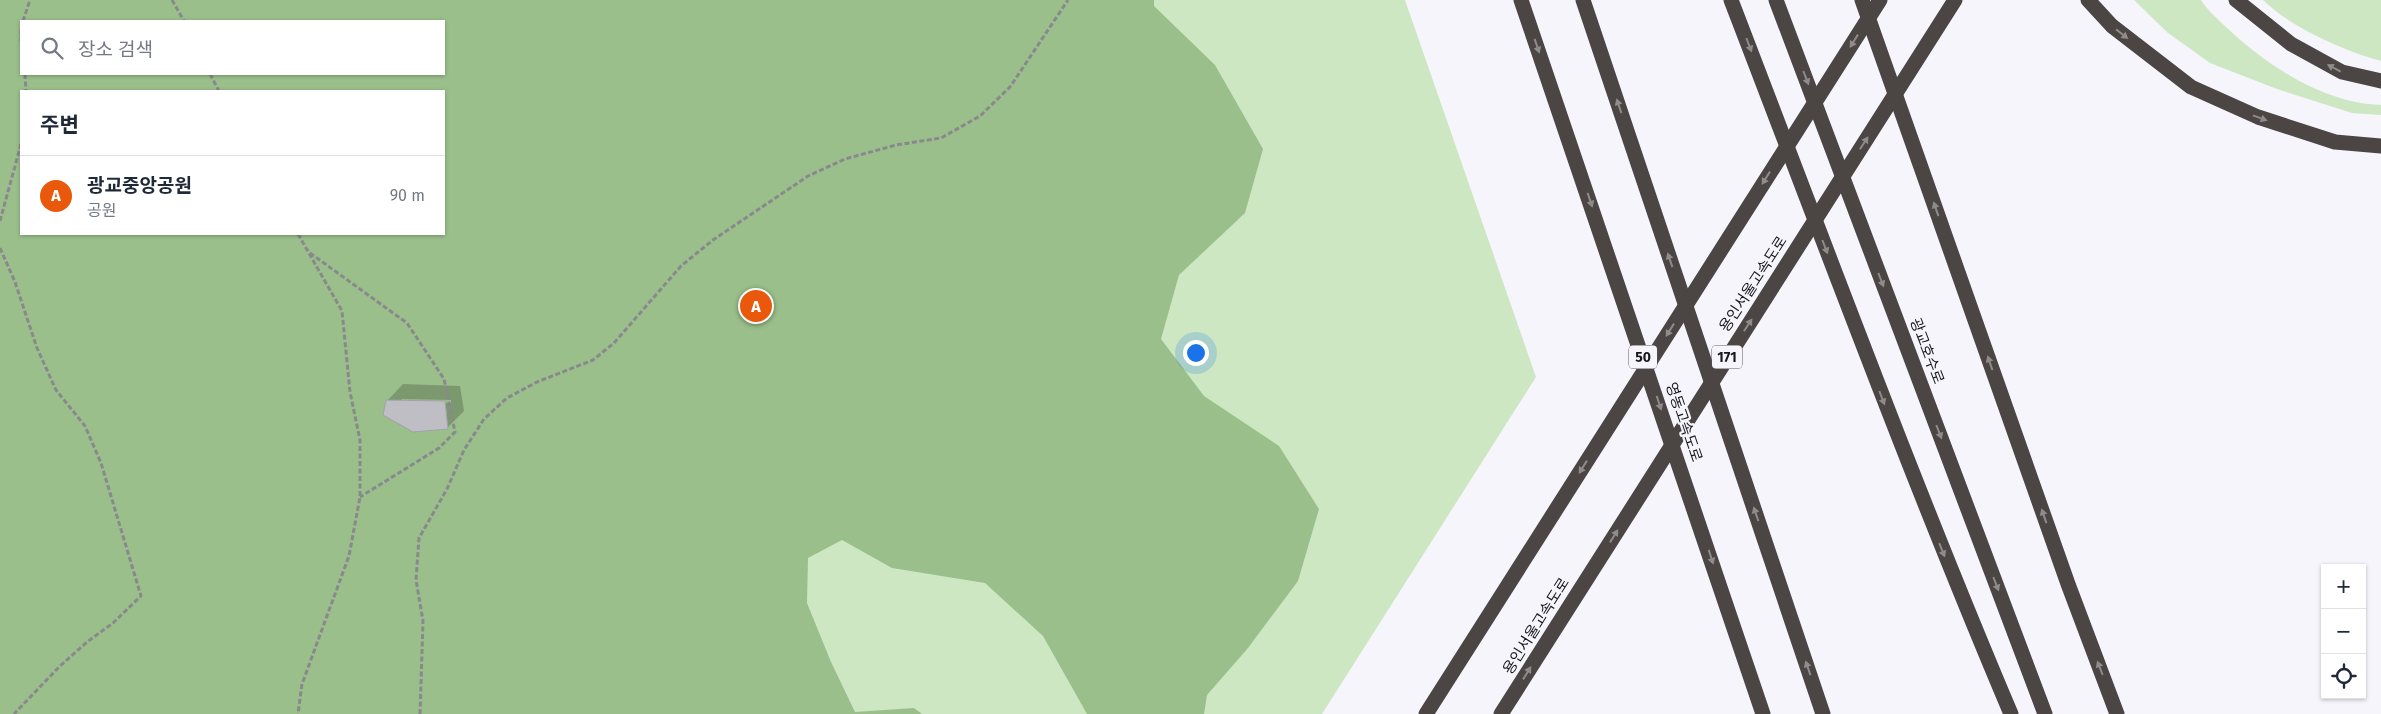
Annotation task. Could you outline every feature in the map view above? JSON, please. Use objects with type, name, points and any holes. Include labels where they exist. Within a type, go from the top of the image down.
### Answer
[{"type":"highway","name":"영동고속도로","points":[[1521,0],[1763,714]]},
{"type":"highway","points":[[1583,0],[1823,714]]},
{"type":"highway","points":[[1731,0],[1898,439],[1946,561],[2011,714]]},
{"type":"highway","name":"광교호수로","points":[[1776,0],[2045,714]]},
{"type":"highway","points":[[1862,0],[2064,574],[2117,714]]},
{"type":"highway","points":[[1426,714],[1880,0]]},
{"type":"highway","name":"용인서울고속도로","points":[[1501,714],[1955,0]]},
{"type":"highway","points":[[2088,0],[2112,26],[2191,87],[2258,117],[2335,142],[2381,146]]},
{"type":"highway","points":[[2236,0],[2241,6],[2291,44],[2342,72],[2381,81]]},
{"type":"path","points":[[23,20],[30,0]]},
{"type":"path","points":[[172,0],[183,20]]},
{"type":"path","points":[[420,714],[423,621],[416,580],[419,538],[447,489],[464,450],[484,418],[507,398],[537,382],[593,360],[614,343],[681,266],[714,240],[808,176],[846,159],[896,145],[941,138],[980,116],[1010,88],[1068,0]]},
{"type":"path","points":[[25,75],[26,90]]},
{"type":"path","points":[[211,75],[218,90]]},
{"type":"path","points":[[0,221],[20,148]]},
{"type":"path","points":[[298,714],[302,684],[348,556],[360,497],[360,440],[350,392],[342,311],[299,235]]},
{"type":"path","points":[[0,248],[15,282],[37,348],[56,390],[84,426],[101,463],[141,596],[113,623],[87,642],[59,667],[14,714]]},
{"type":"path","points":[[308,251],[407,323],[444,379],[455,432],[438,448],[360,497]]},
{"type":"green space","points":[[0,0],[1405,0],[1536,377],[1322,714],[0,714]]},
{"type":"green space","points":[[0,0],[1154,0],[1154,6],[1215,65],[1263,149],[1245,213],[1179,275],[1161,339],[1204,396],[1279,446],[1319,509],[1298,581],[1248,648],[1207,695],[1204,714],[1087,714],[1043,636],[985,583],[892,568],[842,540],[808,558],[807,603],[831,662],[855,712],[914,708],[922,714],[0,714]]},
{"type":"green space","points":[[2134,0],[2201,0],[2227,28],[2278,69],[2318,90],[2338,97],[2359,103],[2381,105],[2381,115],[2352,113],[2277,89],[2210,63],[2168,33]]},
{"type":"green space","points":[[2263,0],[2381,0],[2381,61],[2351,51],[2302,29]]},
{"type":"building","points":[[386,400],[445,401],[448,429],[413,432],[383,415]]},
{"type":"place","name":"광교중앙공원","points":[[756,306]]}]
